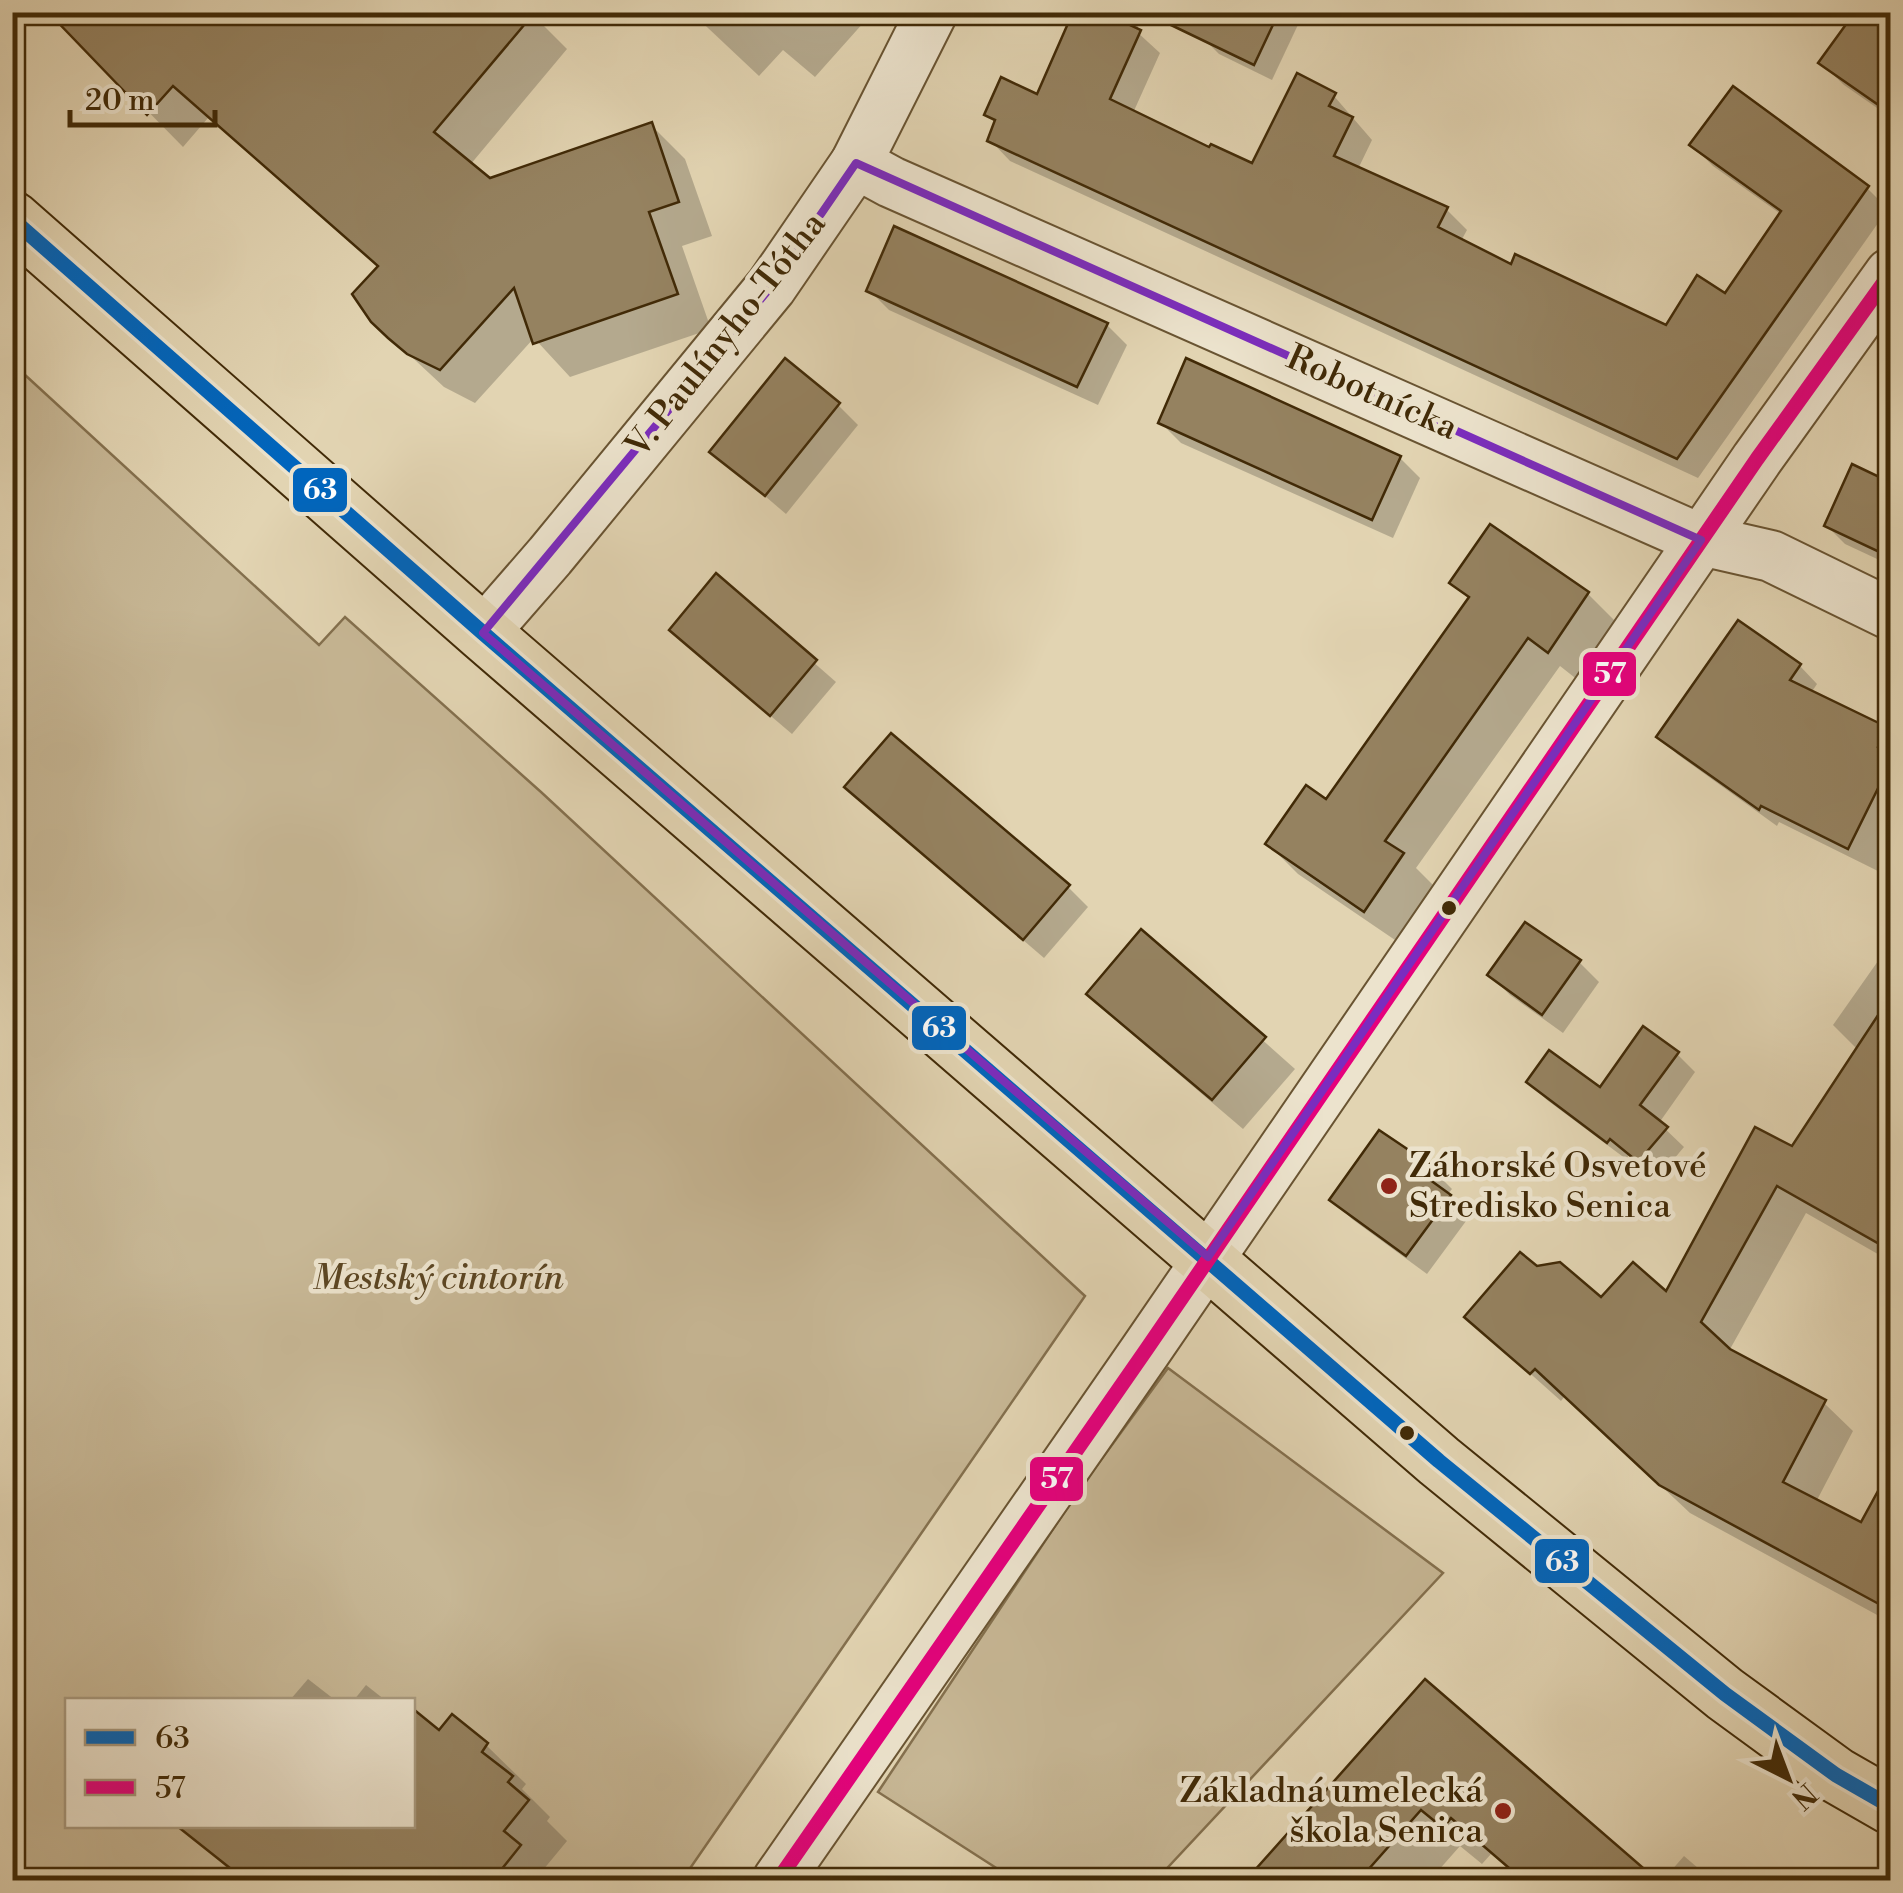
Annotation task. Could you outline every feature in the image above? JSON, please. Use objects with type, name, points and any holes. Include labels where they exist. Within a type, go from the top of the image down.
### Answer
[{"type":"main road","points":[[12,219],[1425,1448],[1725,1694],[1836,1775],[1890,1806]]},
{"type":"street","name":"V. Paulínyho-Tótha","points":[[484,633],[771,287],[856,164],[932,12]]},
{"type":"street","name":"Robotnícka","points":[[856,164],[1701,540],[1771,556],[1890,614]]},
{"type":"street","points":[[778,1880],[1701,540],[1890,274]]},
{"type":"highlighted area","points":[[856,163],[1701,540],[1208,1257],[483,633],[771,287]]},
{"type":"green space","name":"Mestský cintorín","points":[[12,363],[319,645],[345,617],[541,792],[1085,1296],[682,1880],[13,1880]]},
{"type":"green space","points":[[1168,1368],[1443,1573],[1156,1880],[1015,1880],[878,1792],[1079,1490]]},
{"type":"building","points":[[48,12],[535,12],[434,132],[490,178],[652,122],[679,202],[649,212],[678,294],[533,344],[514,288],[440,370],[407,354],[388,338],[371,322],[352,294],[378,266],[173,86],[147,115]]},
{"type":"building","points":[[1073,12],[1102,12],[1141,30],[1110,99],[1209,147],[1211,144],[1252,163],[1297,73],[1336,93],[1329,106],[1353,117],[1334,156],[1448,207],[1438,227],[1511,264],[1515,254],[1666,325],[1697,275],[1725,293],[1781,211],[1689,145],[1733,86],[1869,186],[1677,459],[987,141],[995,120],[984,115],[1001,77],[1037,94]]},
{"type":"building","points":[[1144,12],[1279,12],[1254,65]]},
{"type":"building","points":[[1855,12],[1874,12],[1890,24],[1890,113],[1818,63]]},
{"type":"building","points":[[894,226],[1108,323],[1077,387],[866,291]]},
{"type":"building","points":[[785,358],[840,403],[765,496],[709,452]]},
{"type":"building","points":[[1186,358],[1401,456],[1372,520],[1158,423]]},
{"type":"building","points":[[1852,464],[1890,482],[1890,557],[1824,526]]},
{"type":"building","points":[[1490,524],[1589,592],[1548,653],[1528,638],[1385,841],[1404,853],[1364,912],[1265,844],[1306,785],[1326,799],[1469,597],[1449,583]]},
{"type":"building","points":[[716,573],[817,660],[770,716],[669,630]]},
{"type":"building","points":[[1738,620],[1801,664],[1790,680],[1887,727],[1878,747],[1890,754],[1890,764],[1848,849],[1761,806],[1759,810],[1656,737]]},
{"type":"building","points":[[891,733],[1070,885],[1023,940],[844,787]]},
{"type":"building","points":[[1525,922],[1581,960],[1542,1015],[1487,975]]},
{"type":"building","points":[[1141,929],[1266,1037],[1212,1100],[1086,994]]},
{"type":"building","points":[[1890,997],[1890,1250],[1777,1186],[1701,1322],[1730,1349],[1826,1400],[1783,1482],[1861,1522],[1890,1469],[1890,1610],[1659,1485],[1535,1369],[1530,1374],[1464,1317],[1520,1252],[1537,1266],[1560,1262],[1601,1297],[1633,1262],[1666,1291],[1755,1127],[1792,1146]]},
{"type":"building","points":[[1643,1026],[1679,1052],[1640,1105],[1668,1127],[1638,1162],[1526,1082],[1549,1050],[1600,1087]]},
{"type":"building","name":"Záhorské Osvetové Stredisko Senica","points":[[1379,1130],[1434,1167],[1426,1177],[1451,1195],[1406,1256],[1329,1200]]},
{"type":"building","points":[[1425,1679],[1657,1880],[1523,1880],[1451,1818],[1443,1828],[1421,1810],[1359,1880],[1246,1880]]},
{"type":"building","points":[[415,1710],[439,1730],[452,1714],[488,1743],[482,1752],[513,1776],[508,1782],[529,1800],[504,1831],[521,1845],[493,1880],[245,1880],[180,1828],[415,1828]]},
{"type":"transit line","name":"63","points":[[12,219],[483,633],[1439,1461],[1725,1694],[1836,1775],[1890,1806]]},
{"type":"transit line","name":"57","points":[[778,1880],[1757,459],[1890,274]]},
{"type":"place","name":"Záhorské Osvetové Stredisko Senica","points":[[1389,1186]]},
{"type":"place","name":"Základná umelecká škola Senica","points":[[1503,1811]]}]
